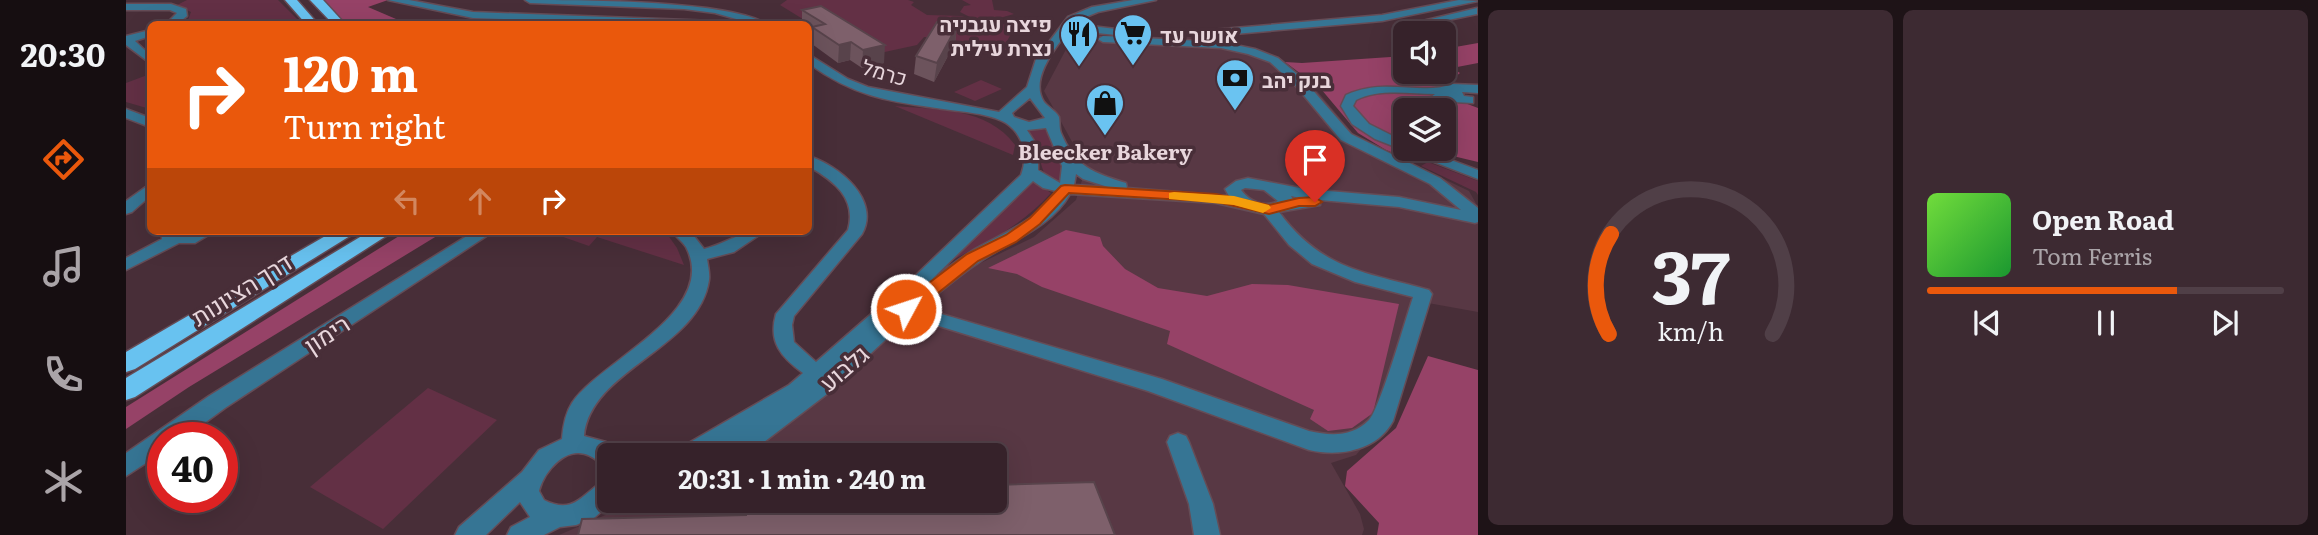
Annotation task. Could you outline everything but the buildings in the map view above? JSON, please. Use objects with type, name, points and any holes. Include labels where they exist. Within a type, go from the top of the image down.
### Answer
[{"type":"highway","points":[[291,0],[309,21]]},
{"type":"highway","points":[[316,0],[336,21]]},
{"type":"highway","name":"דרך הציונות","points":[[126,363],[341,235]]},
{"type":"highway","name":"דרך הציונות","points":[[126,390],[378,235]]},
{"type":"street","points":[[393,0],[472,15],[633,21]]},
{"type":"street","points":[[530,0],[703,8],[742,15],[755,21]]},
{"type":"street","points":[[1011,114],[1033,89],[1042,59],[1065,26],[1079,14],[1137,0],[1151,0]]},
{"type":"street","points":[[1065,26],[1141,34],[1208,34],[1382,18],[1474,0]]},
{"type":"street","points":[[126,7],[159,6],[181,11],[182,16],[175,21]]},
{"type":"street","points":[[1354,33],[1447,19],[1478,10]]},
{"type":"street","points":[[127,40],[147,34]]},
{"type":"street","points":[[1258,39],[1329,35]]},
{"type":"street","points":[[1102,38],[1221,45],[1275,60],[1299,82],[1346,136],[1435,181],[1478,218]]},
{"type":"street","points":[[127,40],[147,57]]},
{"type":"street","name":"כרמל","points":[[812,60],[842,81],[885,96],[1011,114]]},
{"type":"street","points":[[812,72],[842,81]]},
{"type":"street","points":[[1033,89],[1069,161],[1088,176],[1121,186],[1209,189],[1248,183],[1305,194],[1378,199],[1478,218]]},
{"type":"street","points":[[1393,142],[1373,133],[1358,122],[1347,106],[1350,98],[1377,91],[1451,90],[1476,93]]},
{"type":"street","points":[[1393,134],[1367,119],[1362,110],[1363,103],[1390,96],[1476,93]]},
{"type":"street","points":[[1011,114],[1027,105],[1048,115]]},
{"type":"street","points":[[126,113],[147,122]]},
{"type":"street","points":[[1011,114],[1032,126],[1046,124],[1048,115]]},
{"type":"street","points":[[1011,114],[1028,138],[1034,152],[1034,164],[1030,171],[1048,185],[1065,189],[1216,198],[1270,208],[1305,201],[1373,205],[1478,225]]},
{"type":"street","points":[[1065,189],[1069,161]]},
{"type":"street","points":[[1441,161],[1478,175]]},
{"type":"street","points":[[1456,161],[1478,169]]},
{"type":"street","points":[[812,163],[849,188],[859,208],[860,222],[856,231],[785,314],[781,326],[781,336],[786,347],[818,373]]},
{"type":"street","name":"גלבוע","points":[[708,443],[796,391],[818,373],[921,280],[1028,177],[1030,171]]},
{"type":"street","points":[[906,309],[941,323],[1153,385],[1293,436],[1325,444],[1342,444],[1372,433],[1382,421],[1423,294],[1343,272],[1323,263],[1292,239],[1270,208],[1236,196],[1233,189],[1236,186]]},
{"type":"street","points":[[1268,186],[1286,199],[1270,208]]},
{"type":"street","name":"גלבוע","points":[[746,443],[832,380],[906,309],[972,258],[1011,238],[1035,221],[1065,189]]},
{"type":"street","points":[[126,209],[147,192]]},
{"type":"street","points":[[1437,209],[1452,206],[1456,202],[1455,198]]},
{"type":"street","points":[[126,265],[171,236],[190,239],[198,235]]},
{"type":"street","name":"רימון","points":[[189,422],[480,235]]},
{"type":"street","points":[[573,445],[573,427],[580,408],[683,315],[698,295],[703,281],[703,269],[685,235]]},
{"type":"street","points":[[698,256],[728,248],[750,235]]},
{"type":"street","points":[[1178,442],[1201,504],[1207,535]]},
{"type":"street","points":[[468,535],[528,480],[540,461],[561,448],[573,445],[597,448]]},
{"type":"street","name":"רימון","points":[[126,466],[147,451]]},
{"type":"street","points":[[528,480],[529,500],[544,514],[555,517]]},
{"type":"street","points":[[520,535],[555,517],[580,513],[597,501]]},
{"type":"shaded area","points":[[187,0],[278,0],[299,21],[186,21],[191,12],[177,5]]},
{"type":"shaded area","points":[[324,0],[388,0],[368,7],[396,19],[417,21],[344,21]]},
{"type":"shaded area","points":[[787,0],[908,0],[914,2],[911,5],[927,15],[962,16],[985,25],[1011,24],[1015,27],[1007,41],[1029,45],[1028,54],[935,37],[924,37],[917,45],[880,53],[812,24],[812,21],[806,21],[780,5]]},
{"type":"shaded area","points":[[962,0],[992,0],[994,10],[1014,14],[982,23],[960,12],[964,6],[971,5]]},
{"type":"shaded area","points":[[1079,33],[1203,36],[1261,51],[1286,64],[1312,85],[1356,137],[1393,155],[1393,161],[1406,161],[1469,191],[1478,207],[1478,312],[1428,303],[1389,417],[1356,455],[1331,463],[1360,514],[1364,529],[1362,535],[559,535],[610,513],[1007,513],[1007,443],[751,443],[828,394],[950,278],[1034,237],[1076,200],[1086,167],[1044,91],[1072,38]]},
{"type":"shaded area","points":[[1478,43],[1478,63],[1456,67],[1456,47]]},
{"type":"shaded area","points":[[1393,57],[1393,84],[1446,84],[1436,92],[1452,98],[1393,98],[1393,153],[1358,133],[1321,89],[1285,62]]},
{"type":"shaded area","points":[[147,75],[147,108],[126,102],[126,83]]},
{"type":"shaded area","points":[[981,80],[1002,89],[975,101],[954,92]]},
{"type":"shaded area","points":[[1456,100],[1478,108],[1478,162],[1456,157]]},
{"type":"shaded area","points":[[895,106],[944,110],[976,117],[1004,133],[1015,145],[1013,155]]},
{"type":"shaded area","points":[[1025,130],[1045,130],[1049,136],[1060,162],[1059,182],[1046,175],[1035,145]]},
{"type":"shaded area","points":[[1428,162],[1478,181],[1478,195],[1421,166]]},
{"type":"shaded area","points":[[1032,180],[1051,193],[1039,206],[1000,235],[942,265]]},
{"type":"shaded area","points":[[1066,230],[1100,237],[1103,246],[1125,269],[1158,288],[1207,296],[1252,284],[1288,285],[1399,304],[1373,413],[1352,428],[1328,431],[1310,419],[1314,410],[1167,344],[1170,331],[1042,287],[1017,274],[988,268]]},
{"type":"shaded area","points":[[401,235],[438,235],[189,387],[126,429],[126,407]]},
{"type":"shaded area","points":[[557,235],[668,235],[684,265],[597,237],[589,246]]},
{"type":"shaded area","points":[[1428,356],[1478,370],[1478,535],[1377,535],[1379,523],[1345,486],[1347,471],[1396,428]]},
{"type":"shaded area","points":[[428,388],[497,420],[383,529],[310,487]]},
{"type":"slow traffic","points":[[1174,196],[1216,198],[1263,208]]},
{"type":"place","name":"אושר עד","points":[[1133,67]]},
{"type":"place","name":"פיצה עגבניה נצרת עילית","points":[[1079,68]]},
{"type":"place","name":"בנק יהב","points":[[1235,112]]},
{"type":"place","name":"Bleecker Bakery","points":[[1105,137]]},
{"type":"route","points":[[906,309],[972,258],[1011,238],[1035,221],[1052,206],[1065,189],[1216,198],[1269,209],[1299,202],[1315,202]]}]
